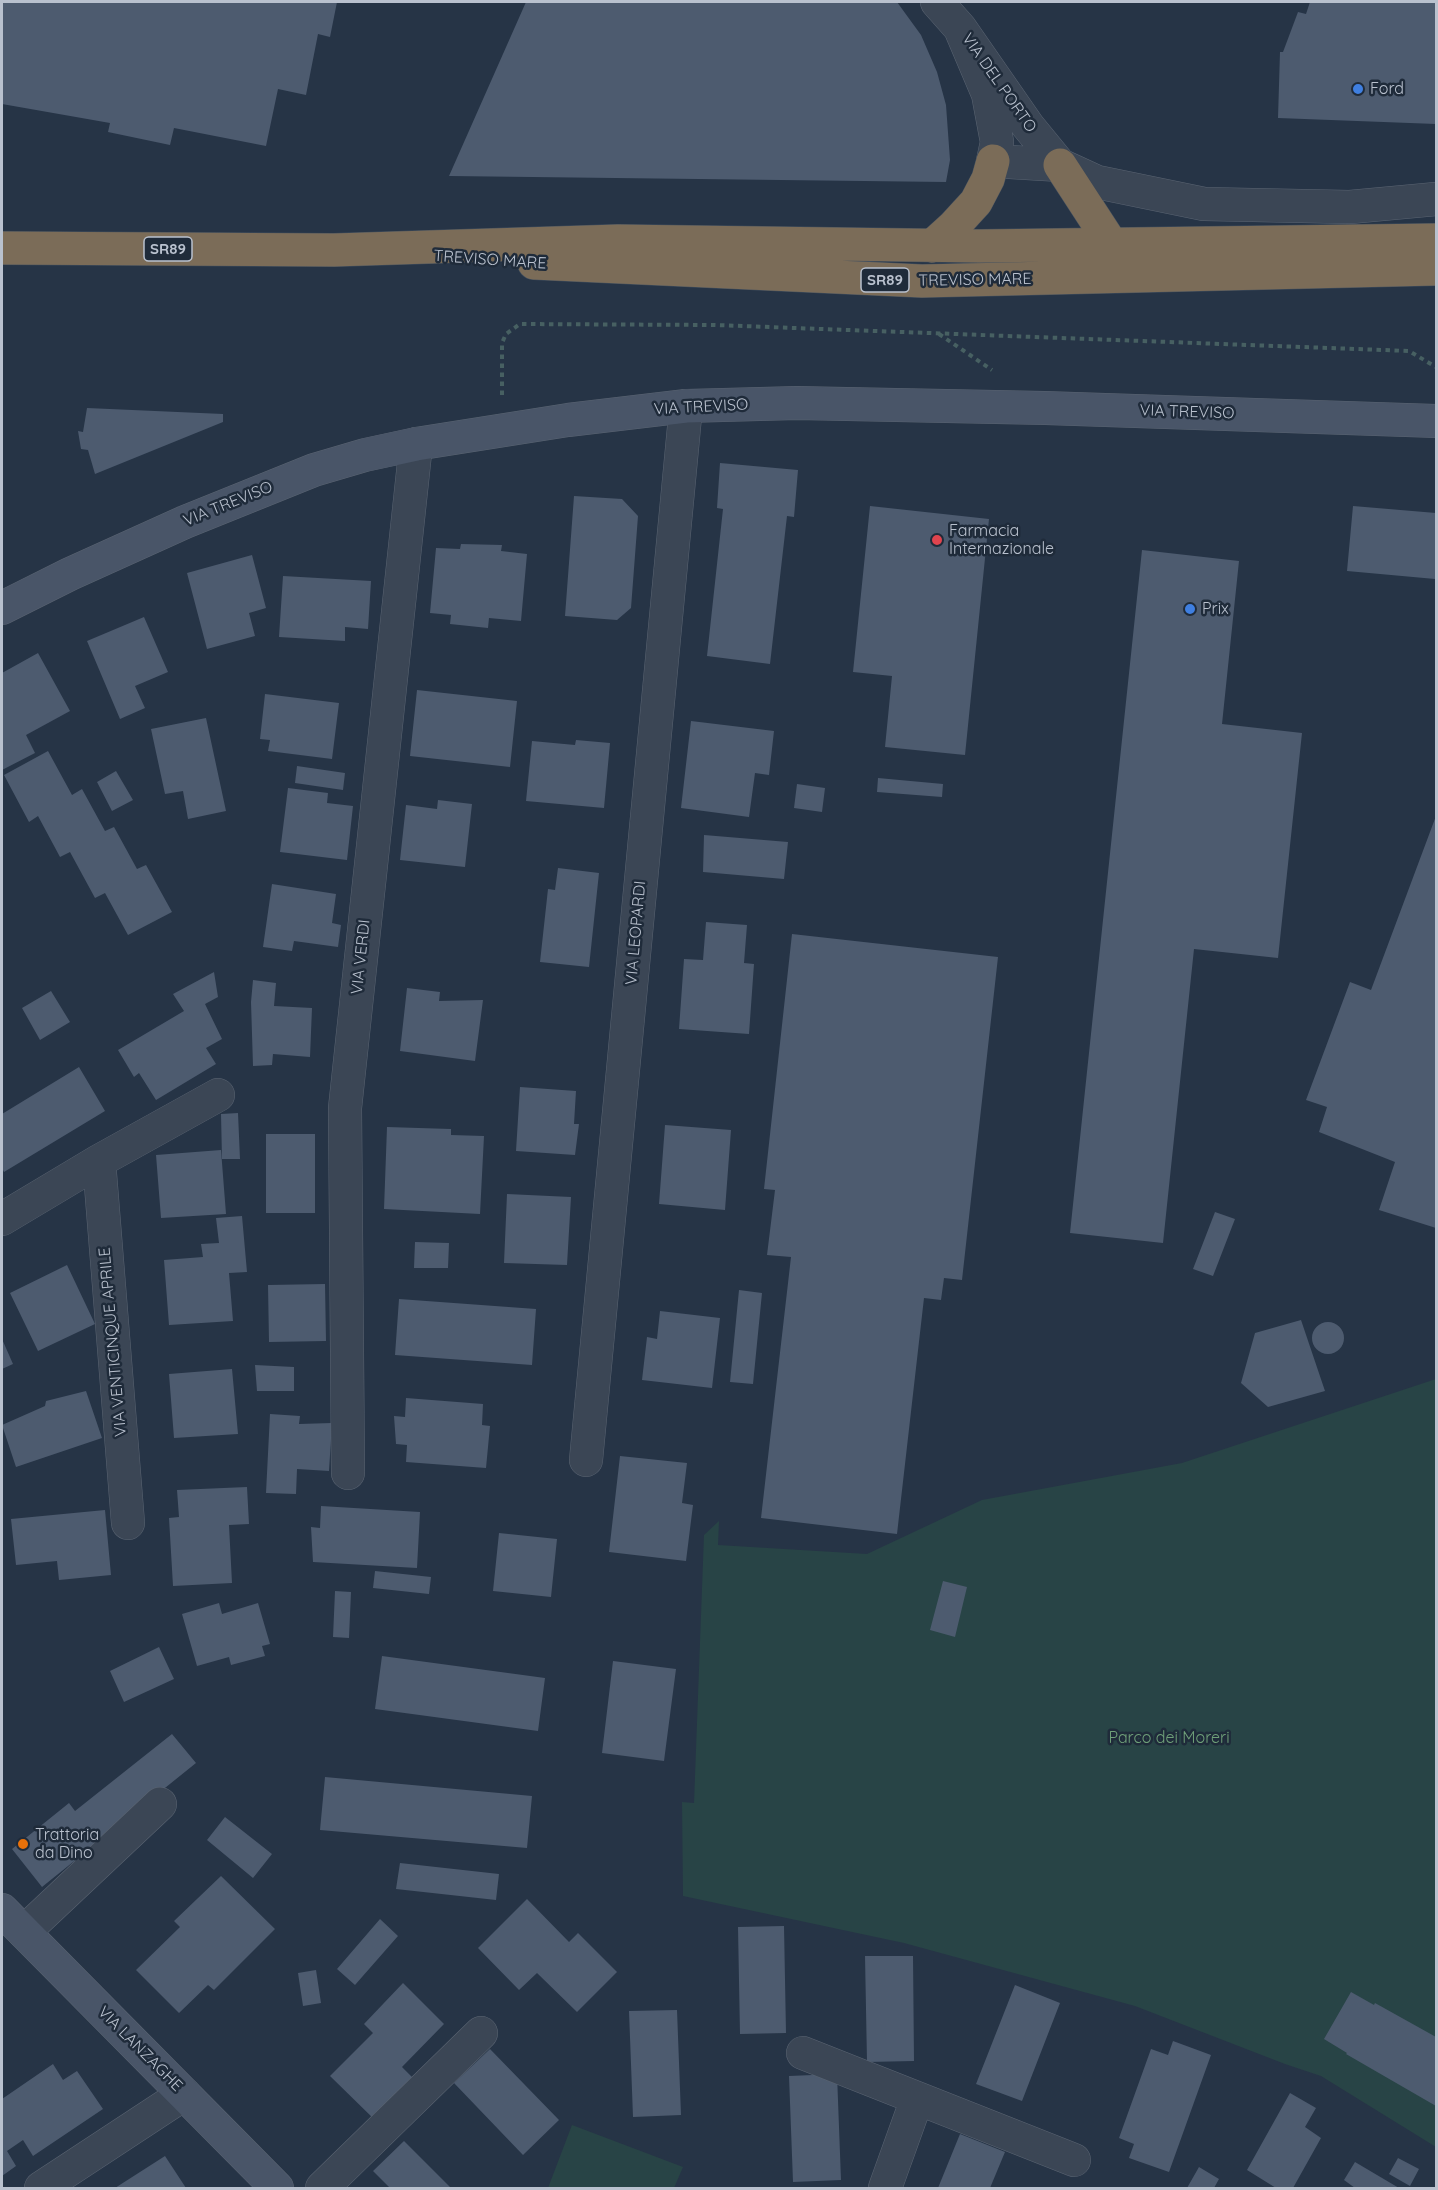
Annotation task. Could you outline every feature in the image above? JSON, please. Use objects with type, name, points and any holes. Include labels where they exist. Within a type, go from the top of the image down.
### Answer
[{"type":"highway","points":[[932,246],[976,202],[988,178],[993,161]]},
{"type":"highway","points":[[1060,165],[1112,245]]},
{"type":"highway","name":"TREVISO MARE","points":[[2,248],[334,250],[618,241],[932,246],[1437,240]]},
{"type":"highway","name":"TREVISO MARE","points":[[334,250],[634,269],[922,281],[1437,269]]},
{"type":"main road","name":"VIA TREVISO","points":[[2,608],[120,550],[314,470],[365,455],[501,429],[686,406],[797,403],[1045,408],[1437,421]]},
{"type":"main road","name":"VIA LANZAGHE","points":[[13,1921],[277,2188]]},
{"type":"street","name":"VIA DEL PORTO","points":[[937,2],[960,28],[1028,126],[1060,165]]},
{"type":"street","points":[[960,28],[988,94],[997,142],[993,161],[1060,165],[1097,182],[1204,204],[1350,207],[1437,199]]},
{"type":"street","name":"VIA LEOPARDI","points":[[586,1460],[686,406]]},
{"type":"street","name":"VIA VERDI","points":[[348,1473],[345,1108],[416,444]]},
{"type":"street","points":[[2,1219],[99,1161],[218,1095]]},
{"type":"street","name":"VIA VENTICINQUE APRILE","points":[[99,1161],[128,1523]]},
{"type":"street","points":[[13,1921],[159,1804]]},
{"type":"street","points":[[322,2188],[481,2033]]},
{"type":"street","points":[[802,2053],[1074,2160]]},
{"type":"street","points":[[41,2188],[184,2094]]},
{"type":"street","points":[[885,2188],[917,2099]]},
{"type":"path","points":[[501,429],[502,343],[506,334],[520,324],[727,326],[1409,351],[1437,368]]},
{"type":"green space","name":"Parco dei Moreri","points":[[1436,1379],[1436,2147],[1321,2076],[1135,2006],[904,1943],[683,1896],[682,1802],[694,1803],[704,1535],[719,1521],[718,1545],[867,1554],[982,1500],[1182,1463]]},
{"type":"green space","points":[[572,2125],[683,2167],[674,2188],[548,2188]]},
{"type":"building","points":[[2,2],[337,2],[330,37],[318,34],[306,95],[278,89],[266,146],[174,128],[170,145],[108,132],[110,123],[2,104]]},
{"type":"building","points":[[526,2],[897,2],[921,35],[937,72],[946,105],[950,160],[946,182],[449,176]]},
{"type":"building","name":"Ford","points":[[1310,2],[1436,2],[1436,124],[1278,118],[1280,52],[1283,52],[1298,12],[1306,14]]},
{"type":"building","points":[[87,408],[223,414],[223,422],[95,474],[88,450],[81,449],[78,431],[83,432]]},
{"type":"building","points":[[720,463],[798,470],[794,517],[787,516],[770,664],[707,656],[723,509],[717,508]]},
{"type":"building","points":[[574,496],[622,499],[638,516],[631,608],[617,620],[565,616]]},
{"type":"building","points":[[870,506],[989,519],[965,755],[885,747],[892,676],[853,672]]},
{"type":"building","points":[[1353,506],[1436,513],[1435,579],[1347,571]]},
{"type":"building","points":[[461,544],[502,545],[501,551],[527,554],[521,621],[489,618],[488,628],[450,624],[451,615],[430,613],[436,548],[460,549]]},
{"type":"building","points":[[1142,550],[1239,561],[1222,724],[1302,733],[1278,958],[1194,949],[1163,1243],[1070,1233]]},
{"type":"building","points":[[252,555],[266,608],[249,613],[255,636],[207,649],[187,573]]},
{"type":"building","points":[[283,576],[371,581],[368,629],[345,627],[345,641],[279,637]]},
{"type":"building","points":[[144,617],[168,672],[135,686],[145,708],[120,719],[87,641]]},
{"type":"building","points":[[38,653],[70,711],[26,735],[35,753],[2,770],[2,673]]},
{"type":"building","points":[[417,690],[517,701],[510,767],[410,756]]},
{"type":"building","points":[[265,694],[339,703],[332,759],[268,751],[270,740],[260,739]]},
{"type":"building","points":[[206,718],[226,811],[188,819],[183,791],[165,794],[151,729]]},
{"type":"building","points":[[691,721],[774,731],[769,775],[755,773],[749,817],[681,808]]},
{"type":"building","points":[[576,740],[610,743],[604,808],[526,801],[532,741],[575,745]]},
{"type":"building","points":[[48,751],[72,795],[82,789],[105,831],[114,827],[137,869],[146,865],[172,912],[128,935],[105,893],[95,898],[70,852],[60,857],[38,816],[29,822],[4,775]]},
{"type":"building","points":[[297,766],[345,773],[343,790],[295,783]]},
{"type":"building","points":[[116,771],[133,800],[112,811],[97,782]]},
{"type":"building","points":[[878,778],[943,784],[942,797],[877,792]]},
{"type":"building","points":[[797,784],[825,788],[822,812],[794,808]]},
{"type":"building","points":[[288,788],[328,793],[327,803],[353,806],[347,860],[280,852]]},
{"type":"building","points":[[438,800],[472,804],[465,867],[400,860],[406,805],[437,809]]},
{"type":"building","points":[[1436,816],[1436,1228],[1379,1210],[1395,1162],[1319,1132],[1327,1107],[1306,1100],[1350,982],[1371,990]]},
{"type":"building","points":[[704,835],[788,842],[784,879],[703,872]]},
{"type":"building","points":[[558,868],[599,873],[589,967],[540,962],[548,889],[555,890]]},
{"type":"building","points":[[272,884],[336,894],[332,923],[341,925],[338,947],[294,941],[292,951],[263,947]]},
{"type":"building","points":[[706,922],[747,925],[744,963],[754,964],[749,1034],[679,1029],[684,959],[703,960]]},
{"type":"building","points":[[792,934],[998,957],[962,1280],[944,1278],[941,1300],[924,1298],[897,1534],[761,1518],[791,1257],[767,1255],[775,1190],[764,1189]]},
{"type":"building","points":[[214,972],[218,997],[205,1004],[222,1039],[206,1048],[216,1064],[156,1100],[139,1073],[134,1077],[118,1050],[184,1011],[173,994]]},
{"type":"building","points":[[253,980],[276,983],[274,1006],[312,1008],[310,1057],[273,1054],[272,1065],[253,1066],[251,1002]]},
{"type":"building","points":[[407,988],[440,992],[439,1001],[483,1000],[475,1061],[400,1051]]},
{"type":"building","points":[[51,991],[70,1022],[40,1040],[22,1008]]},
{"type":"building","points":[[79,1067],[105,1111],[4,1172],[2,1168],[2,1114]]},
{"type":"building","points":[[520,1087],[576,1091],[574,1124],[579,1124],[575,1155],[516,1151]]},
{"type":"building","points":[[238,1113],[240,1159],[222,1159],[221,1114]]},
{"type":"building","points":[[665,1125],[731,1130],[725,1210],[659,1204]]},
{"type":"building","points":[[387,1127],[451,1129],[451,1135],[484,1136],[480,1214],[384,1209]]},
{"type":"building","points":[[266,1134],[315,1134],[315,1213],[266,1213]]},
{"type":"building","points":[[221,1150],[226,1214],[161,1218],[156,1155]]},
{"type":"building","points":[[507,1194],[571,1197],[567,1265],[504,1263]]},
{"type":"building","points":[[1215,1212],[1235,1219],[1213,1276],[1193,1269]]},
{"type":"building","points":[[242,1216],[247,1272],[229,1273],[233,1321],[169,1325],[164,1260],[203,1257],[201,1244],[219,1243],[216,1218]]},
{"type":"building","points":[[415,1242],[449,1243],[448,1268],[414,1268]]},
{"type":"building","points":[[67,1265],[95,1324],[38,1351],[10,1293]]},
{"type":"building","points":[[325,1284],[326,1341],[269,1342],[268,1285]]},
{"type":"building","points":[[739,1290],[762,1293],[753,1384],[730,1382]]},
{"type":"building","points":[[399,1299],[536,1309],[532,1365],[395,1355]]},
{"type":"building","points":[[660,1311],[720,1318],[712,1388],[642,1380],[647,1337],[657,1339]]},
{"type":"building","points":[[1301,1320],[1325,1391],[1268,1407],[1241,1383],[1255,1333]]},
{"type":"building","points":[[1328,1322],[1340,1326],[1344,1338],[1340,1350],[1328,1354],[1316,1350],[1312,1338],[1316,1326]]},
{"type":"building","points":[[2,1339],[13,1364],[2,1369]]},
{"type":"building","points":[[255,1365],[294,1367],[294,1391],[257,1391]]},
{"type":"building","points":[[232,1369],[238,1434],[174,1438],[169,1374]]},
{"type":"building","points":[[86,1391],[102,1438],[16,1467],[2,1425],[45,1406],[46,1401]]},
{"type":"building","points":[[406,1398],[483,1404],[482,1425],[490,1426],[486,1468],[406,1462],[407,1445],[396,1444],[394,1416],[405,1417]]},
{"type":"building","points":[[270,1414],[300,1416],[299,1424],[332,1423],[329,1471],[297,1469],[296,1494],[266,1493]]},
{"type":"building","points":[[620,1456],[687,1463],[682,1503],[693,1505],[686,1561],[609,1552]]},
{"type":"building","points":[[247,1487],[249,1524],[229,1525],[232,1583],[173,1586],[169,1518],[179,1517],[177,1490]]},
{"type":"building","points":[[321,1506],[420,1512],[417,1568],[313,1562],[311,1527],[320,1528]]},
{"type":"building","points":[[105,1510],[111,1575],[59,1580],[57,1561],[16,1565],[11,1519]]},
{"type":"building","points":[[499,1533],[557,1539],[551,1597],[493,1591]]},
{"type":"building","points":[[375,1571],[431,1577],[429,1594],[373,1588]]},
{"type":"building","points":[[943,1581],[967,1587],[955,1637],[930,1630]]},
{"type":"building","points":[[335,1591],[351,1592],[349,1638],[333,1637]]},
{"type":"building","points":[[219,1603],[222,1614],[258,1603],[270,1644],[262,1646],[265,1656],[231,1665],[229,1657],[197,1666],[182,1614]]},
{"type":"building","points":[[159,1647],[174,1679],[124,1702],[110,1671]]},
{"type":"building","points":[[382,1656],[545,1678],[538,1731],[375,1709]]},
{"type":"building","points":[[613,1661],[676,1669],[664,1761],[602,1753]]},
{"type":"building","points":[[172,1734],[196,1763],[42,1887],[12,1849],[69,1803],[75,1811]]},
{"type":"building","points":[[325,1777],[532,1796],[527,1848],[320,1830]]},
{"type":"building","points":[[225,1817],[272,1854],[253,1878],[207,1840]]},
{"type":"building","points":[[400,1863],[499,1874],[496,1900],[396,1889]]},
{"type":"building","points":[[221,1876],[275,1929],[214,1990],[208,1985],[179,2013],[136,1970],[180,1927],[174,1921]]},
{"type":"building","points":[[527,1899],[569,1942],[578,1933],[617,1972],[577,2012],[537,1973],[519,1990],[478,1948]]},
{"type":"building","points":[[380,1919],[398,1936],[355,1985],[337,1969]]},
{"type":"building","points":[[784,1926],[786,2033],[740,2034],[738,1927]]},
{"type":"building","points":[[865,1956],[913,1956],[914,2061],[867,2062]]},
{"type":"building","points":[[316,1970],[321,2003],[303,2006],[298,1973]]},
{"type":"building","points":[[403,1983],[444,2024],[402,2067],[417,2082],[377,2122],[330,2076],[373,2033],[364,2024]]},
{"type":"building","points":[[1015,1985],[1060,2003],[1022,2101],[976,2084]]},
{"type":"building","points":[[1351,1992],[1436,2037],[1436,2106],[1324,2039]]},
{"type":"building","points":[[677,2010],[681,2115],[633,2117],[629,2011]]},
{"type":"building","points":[[1173,2041],[1211,2055],[1169,2172],[1129,2158],[1134,2144],[1119,2138],[1151,2049],[1168,2055]]},
{"type":"building","points":[[490,2049],[559,2120],[523,2155],[454,2083]]},
{"type":"building","points":[[53,2064],[63,2080],[77,2071],[103,2109],[33,2156],[23,2140],[7,2151],[16,2166],[2,2176],[2,2099]]},
{"type":"building","points":[[837,2074],[841,2180],[793,2182],[789,2076]]},
{"type":"building","points":[[1290,2093],[1316,2108],[1305,2127],[1321,2138],[1293,2188],[1276,2188],[1247,2170]]},
{"type":"building","points":[[960,2134],[1005,2152],[990,2188],[938,2188]]},
{"type":"building","points":[[404,2141],[451,2188],[390,2188],[373,2171]]},
{"type":"building","points":[[165,2156],[186,2188],[115,2188]]},
{"type":"building","points":[[1398,2158],[1419,2169],[1410,2186],[1389,2174]]},
{"type":"building","points":[[1355,2162],[1399,2188],[1355,2188],[1344,2180]]},
{"type":"building","points":[[1199,2167],[1219,2179],[1214,2188],[1187,2188]]},
{"type":"place","name":"Ford","points":[[1358,89]]},
{"type":"place","name":"Farmacia Internazionale","points":[[937,540]]},
{"type":"place","name":"Prix","points":[[1190,609]]},
{"type":"place","name":"Trattoria da Dino","points":[[23,1844]]}]
